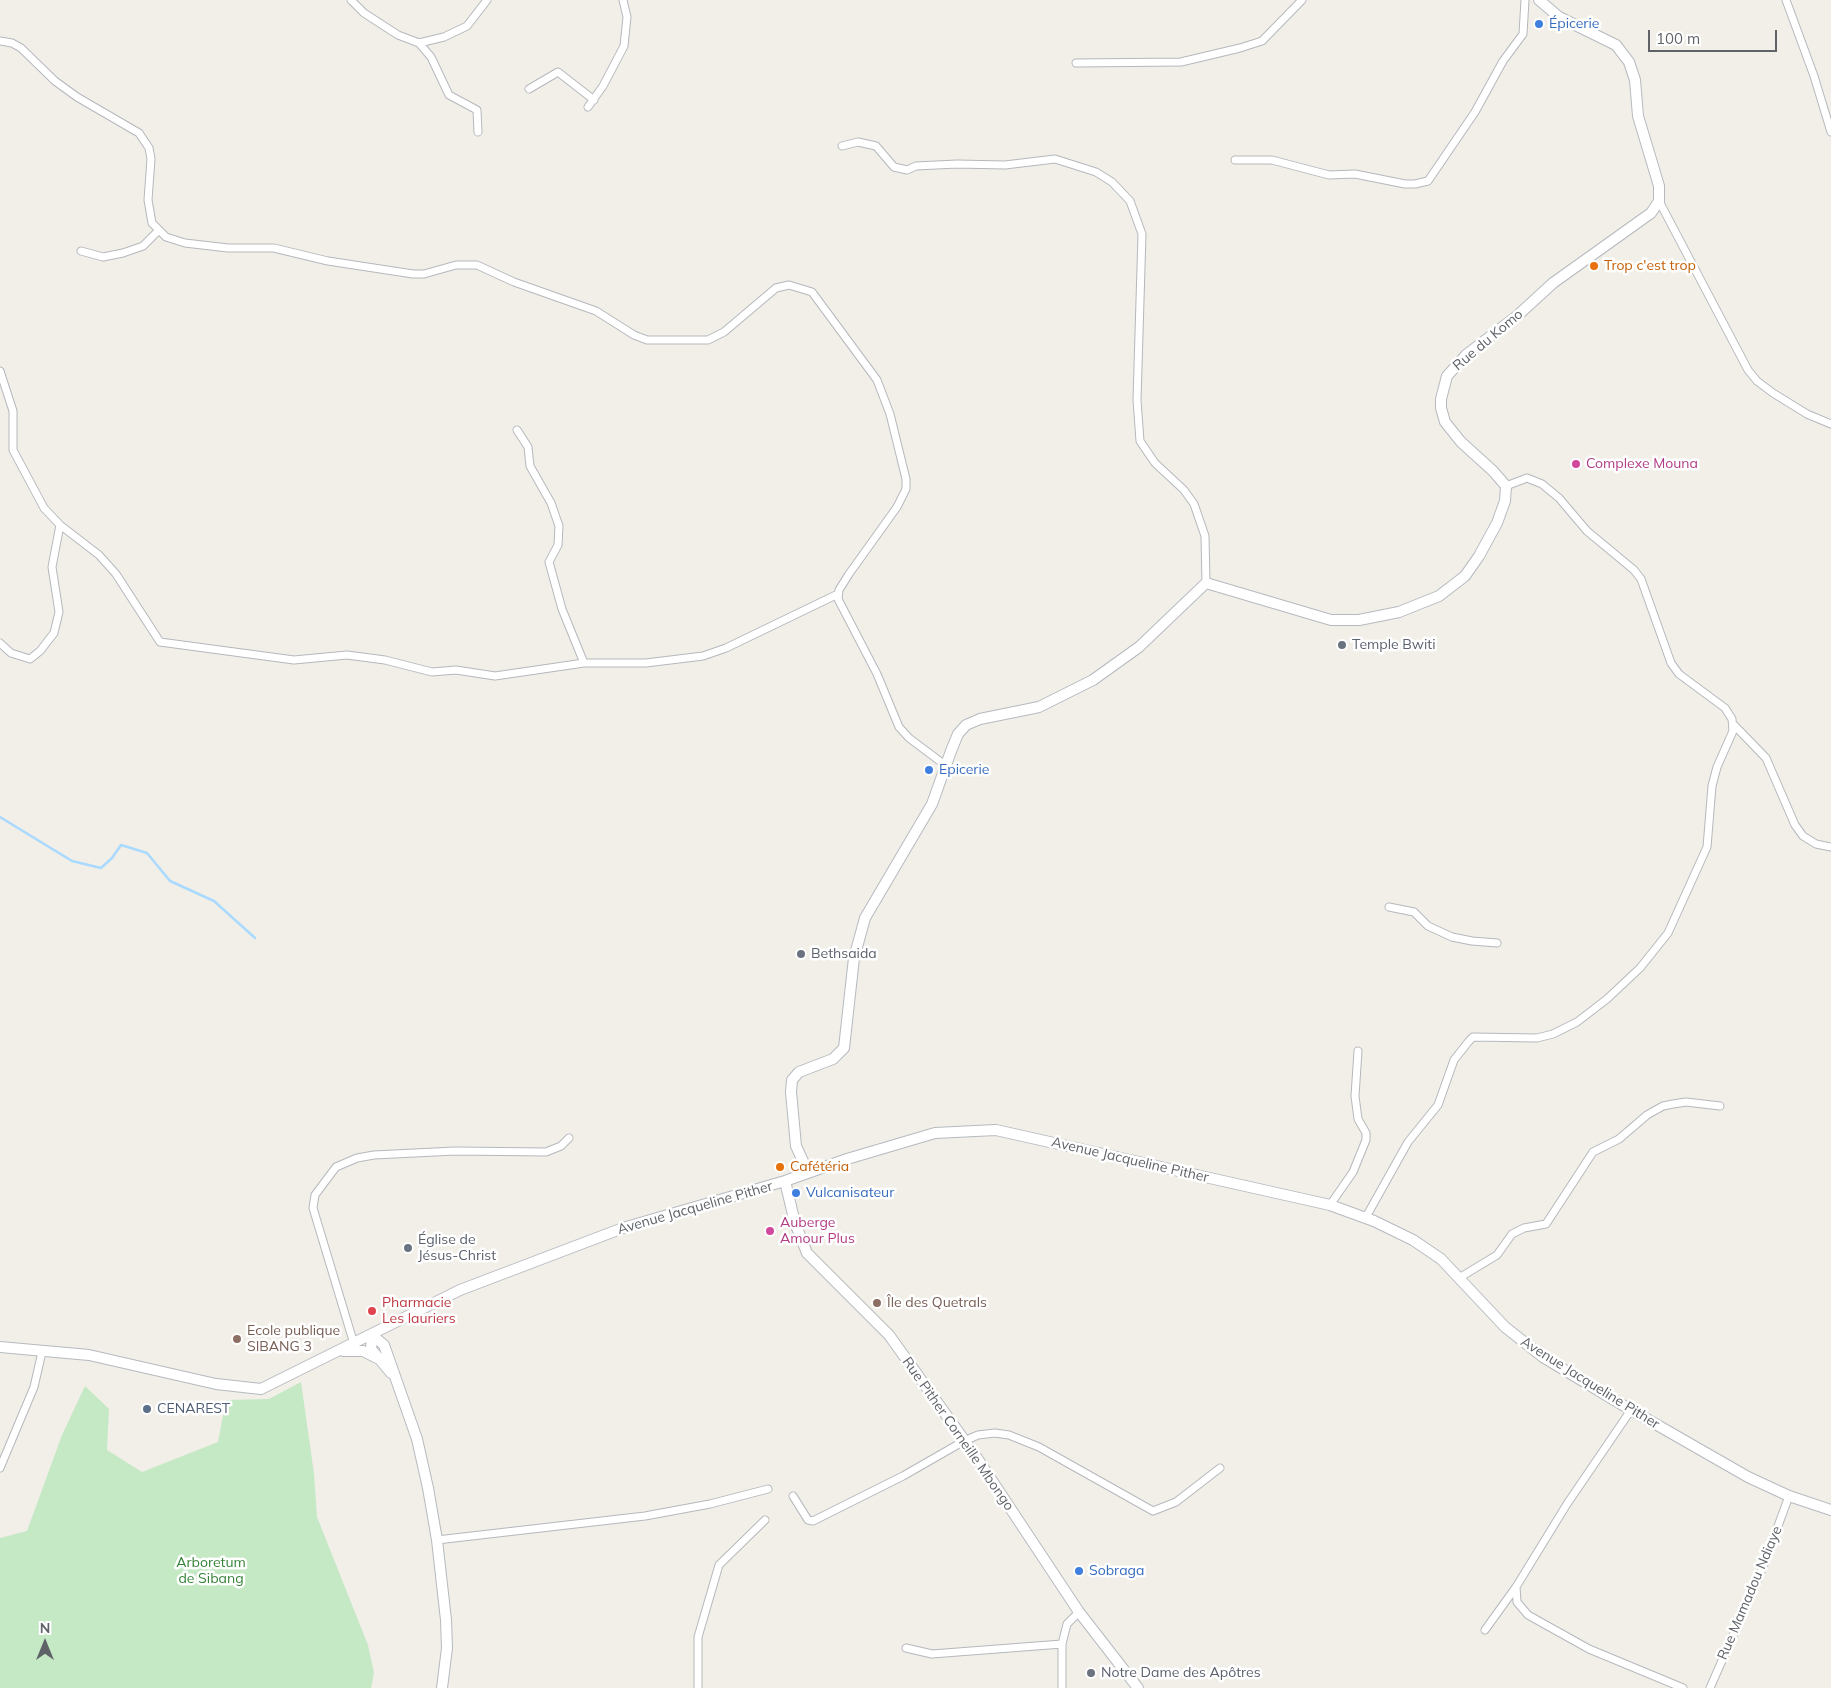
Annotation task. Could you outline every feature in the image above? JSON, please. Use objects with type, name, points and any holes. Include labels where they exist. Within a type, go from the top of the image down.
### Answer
[{"type":"street","points":[[351,0],[364,13],[398,35],[419,43],[431,57],[449,94],[477,110],[478,132]]},
{"type":"street","points":[[419,43],[444,36],[467,26],[487,0]]},
{"type":"street","points":[[588,108],[624,46],[627,16],[623,0]]},
{"type":"street","points":[[1076,64],[1181,62],[1240,48],[1262,41],[1302,0]]},
{"type":"street","points":[[1235,160],[1272,160],[1329,175],[1355,174],[1405,184],[1428,181],[1474,112],[1503,62],[1523,34],[1525,0]]},
{"type":"street","points":[[1539,0],[1559,16],[1616,46],[1629,62],[1635,80],[1638,116],[1659,186],[1659,201],[1748,370],[1757,381],[1773,393],[1807,414],[1831,424]]},
{"type":"street","points":[[1786,0],[1814,76],[1831,132]]},
{"type":"street","points":[[0,41],[12,43],[21,48],[55,81],[77,97],[139,133],[149,148],[152,159],[149,214],[158,231],[185,243],[228,248],[274,248],[328,261],[413,274],[424,274],[462,265],[477,266],[514,282],[596,311],[634,335],[647,340],[708,340],[724,332],[776,288],[789,285],[812,292],[877,380],[890,414],[906,479],[906,489],[897,507],[849,574],[838,594],[726,648],[703,656],[646,663],[584,663],[495,676],[456,670],[432,672],[385,660],[347,655],[294,660],[160,642],[116,574],[100,555],[60,525],[44,508],[13,450],[13,412],[0,371]]},
{"type":"street","points":[[529,89],[558,72],[594,100]]},
{"type":"street","points":[[808,1172],[796,1146],[790,1092],[792,1080],[799,1072],[833,1059],[844,1048],[854,958],[863,925],[878,894],[932,804],[958,734],[966,725],[980,718],[1039,707],[1093,680],[1139,647],[1206,583],[1205,536],[1194,504],[1184,490],[1155,464],[1140,441],[1137,400],[1142,234],[1130,201],[1112,182],[1096,172],[1055,159],[1005,165],[957,164],[916,166],[907,170],[894,166],[876,146],[858,142],[842,146]]},
{"type":"street","name":"Rue du Komo","points":[[1506,486],[1493,471],[1461,442],[1445,422],[1441,408],[1441,399],[1447,376],[1466,354],[1517,316],[1553,283],[1651,213],[1659,201]]},
{"type":"street","points":[[80,252],[103,257],[123,253],[143,246],[158,231]]},
{"type":"street","points":[[517,430],[528,447],[530,466],[551,503],[559,526],[558,545],[549,562],[562,610],[584,663]]},
{"type":"street","points":[[1206,583],[1331,620],[1359,620],[1399,612],[1438,596],[1465,576],[1479,556],[1496,523],[1505,501],[1506,486],[1527,478],[1542,484],[1559,498],[1587,532],[1634,570],[1641,579],[1671,663],[1679,674],[1725,708],[1734,725],[1766,758],[1795,825],[1803,836],[1816,844],[1831,847]]},
{"type":"street","points":[[0,642],[11,652],[30,659],[40,651],[54,633],[59,612],[52,567],[60,525]]},
{"type":"street","points":[[838,594],[841,606],[876,674],[899,727],[909,738],[945,765]]},
{"type":"street","points":[[1366,1217],[1408,1142],[1438,1105],[1454,1060],[1473,1037],[1537,1038],[1553,1034],[1577,1022],[1607,999],[1640,968],[1668,932],[1707,847],[1712,786],[1734,725]]},
{"type":"street","points":[[1389,907],[1414,912],[1428,926],[1452,937],[1472,942],[1497,943]]},
{"type":"street","points":[[1330,1205],[1353,1172],[1366,1140],[1366,1133],[1358,1118],[1355,1096],[1358,1051]]},
{"type":"street","points":[[1459,1278],[1496,1255],[1512,1234],[1524,1228],[1546,1224],[1593,1152],[1618,1139],[1647,1115],[1663,1106],[1686,1102],[1720,1106]]},
{"type":"street","name":"Avenue Jacqueline Pither","points":[[0,1347],[90,1355],[204,1382],[255,1389],[269,1386],[460,1290],[579,1244],[661,1216],[785,1181],[808,1172],[935,1133],[996,1130],[1330,1205],[1366,1217],[1423,1246],[1440,1259],[1505,1327],[1528,1347],[1631,1410],[1735,1469],[1789,1496],[1831,1510]]},
{"type":"street","points":[[354,1344],[313,1208],[315,1195],[320,1186],[336,1168],[357,1158],[374,1155],[455,1151],[546,1152],[561,1146],[569,1138]]},
{"type":"street","name":"Rue Pither Corneille Mbongo","points":[[785,1181],[795,1223],[807,1252],[880,1324],[964,1441],[1079,1612],[1138,1688]]},
{"type":"street","points":[[384,1359],[390,1334],[400,1319]]},
{"type":"street","points":[[372,1335],[371,1349],[384,1359],[394,1378],[417,1440],[437,1540],[447,1635],[442,1688]]},
{"type":"street","points":[[339,1351],[363,1351],[384,1359]]},
{"type":"street","points":[[0,1468],[34,1387],[42,1352]]},
{"type":"street","points":[[1485,1630],[1516,1587],[1567,1504],[1631,1410]]},
{"type":"street","points":[[793,1496],[808,1520],[813,1521],[903,1476],[964,1441],[978,1435],[995,1433],[1009,1435],[1039,1447],[1153,1511],[1176,1502],[1220,1468]]},
{"type":"street","points":[[437,1540],[645,1516],[710,1504],[768,1489]]},
{"type":"street","name":"Rue Mamadou Ndiaye","points":[[1710,1688],[1763,1567],[1789,1496]]},
{"type":"street","points":[[698,1688],[698,1637],[719,1565],[765,1520]]},
{"type":"street","points":[[1516,1587],[1517,1602],[1528,1615],[1589,1649],[1684,1688]]},
{"type":"street","points":[[1062,1688],[1062,1644],[1067,1624],[1079,1612]]},
{"type":"street","points":[[906,1648],[932,1654],[1062,1644]]},
{"type":"green space","name":"Arboretum de Sibang","points":[[301,1382],[314,1474],[317,1517],[368,1645],[374,1673],[371,1688],[0,1688],[0,1538],[27,1531],[62,1435],[85,1386],[109,1409],[107,1450],[142,1472],[218,1442],[226,1400],[269,1399]]},
{"type":"waterway","points":[[0,817],[72,861],[101,868],[112,858],[121,845],[147,853],[170,881],[214,901],[255,938]]},
{"type":"place","name":"Épicerie","points":[[1539,24]]},
{"type":"place","name":"Trop c'est trop","points":[[1594,266]]},
{"type":"place","name":"Complexe Mouna","points":[[1576,464]]},
{"type":"place","name":"Temple Bwiti","points":[[1342,645]]},
{"type":"place","name":"Epicerie","points":[[929,770]]},
{"type":"place","name":"Bethsaida","points":[[801,954]]},
{"type":"place","name":"Cafétéria","points":[[780,1167]]},
{"type":"place","name":"Vulcanisateur","points":[[796,1193]]},
{"type":"place","name":"Auberge Amour Plus","points":[[770,1231]]},
{"type":"place","name":"Église de Jésus-Christ","points":[[408,1248]]},
{"type":"place","name":"Île des Quetrals","points":[[877,1303]]},
{"type":"place","name":"Pharmacie Les lauriers","points":[[372,1311]]},
{"type":"place","name":"Ecole publique SIBANG 3","points":[[237,1339]]},
{"type":"place","name":"CENAREST","points":[[147,1409]]},
{"type":"place","name":"Sobraga","points":[[1079,1571]]},
{"type":"place","name":"Notre Dame des Apôtres","points":[[1091,1673]]}]
